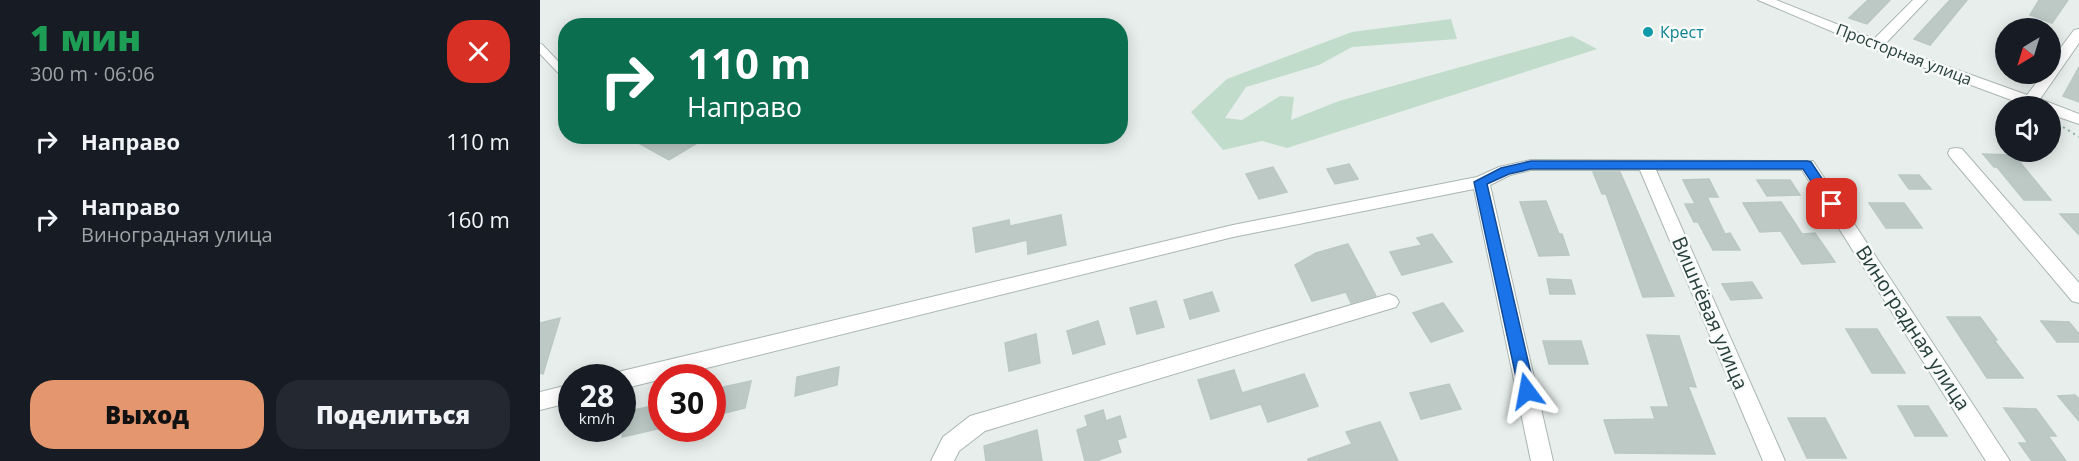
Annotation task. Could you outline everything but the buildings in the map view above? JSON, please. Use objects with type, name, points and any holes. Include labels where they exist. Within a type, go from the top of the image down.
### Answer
[{"type":"street","name":"Просторная улица","points":[[1765,0],[1876,45],[2015,96]]},
{"type":"street","points":[[1876,45],[1920,0]]},
{"type":"street","points":[[2061,58],[2079,33]]},
{"type":"street","points":[[2061,113],[2079,119]]},
{"type":"street","points":[[1956,153],[2079,296]]},
{"type":"street","points":[[636,377],[1233,231],[1480,182],[1505,171],[1531,165],[1646,166]]},
{"type":"street","name":"Виноградная улица","points":[[1646,166],[1807,165],[1999,461]]},
{"type":"street","name":"Вишнёвая улица","points":[[1646,166],[1774,461]]},
{"type":"street","points":[[1480,182],[1542,461]]},
{"type":"street","points":[[942,461],[951,444],[978,423],[1389,302]]},
{"type":"street","points":[[540,400],[558,396]]},
{"type":"lane","points":[[540,48],[558,67]]},
{"type":"green space","points":[[1451,19],[1457,39],[1352,47],[1319,65],[1246,87],[1225,118],[1242,120],[1280,96],[1294,97],[1291,120],[1339,101],[1572,36],[1597,49],[1287,148],[1262,141],[1223,150],[1191,112],[1227,79],[1352,32]]},
{"type":"place","name":"Крест","points":[[1648,32]]},
{"type":"route","points":[[1527,391],[1480,182],[1505,171],[1531,165],[1807,165],[1832,204]]}]
